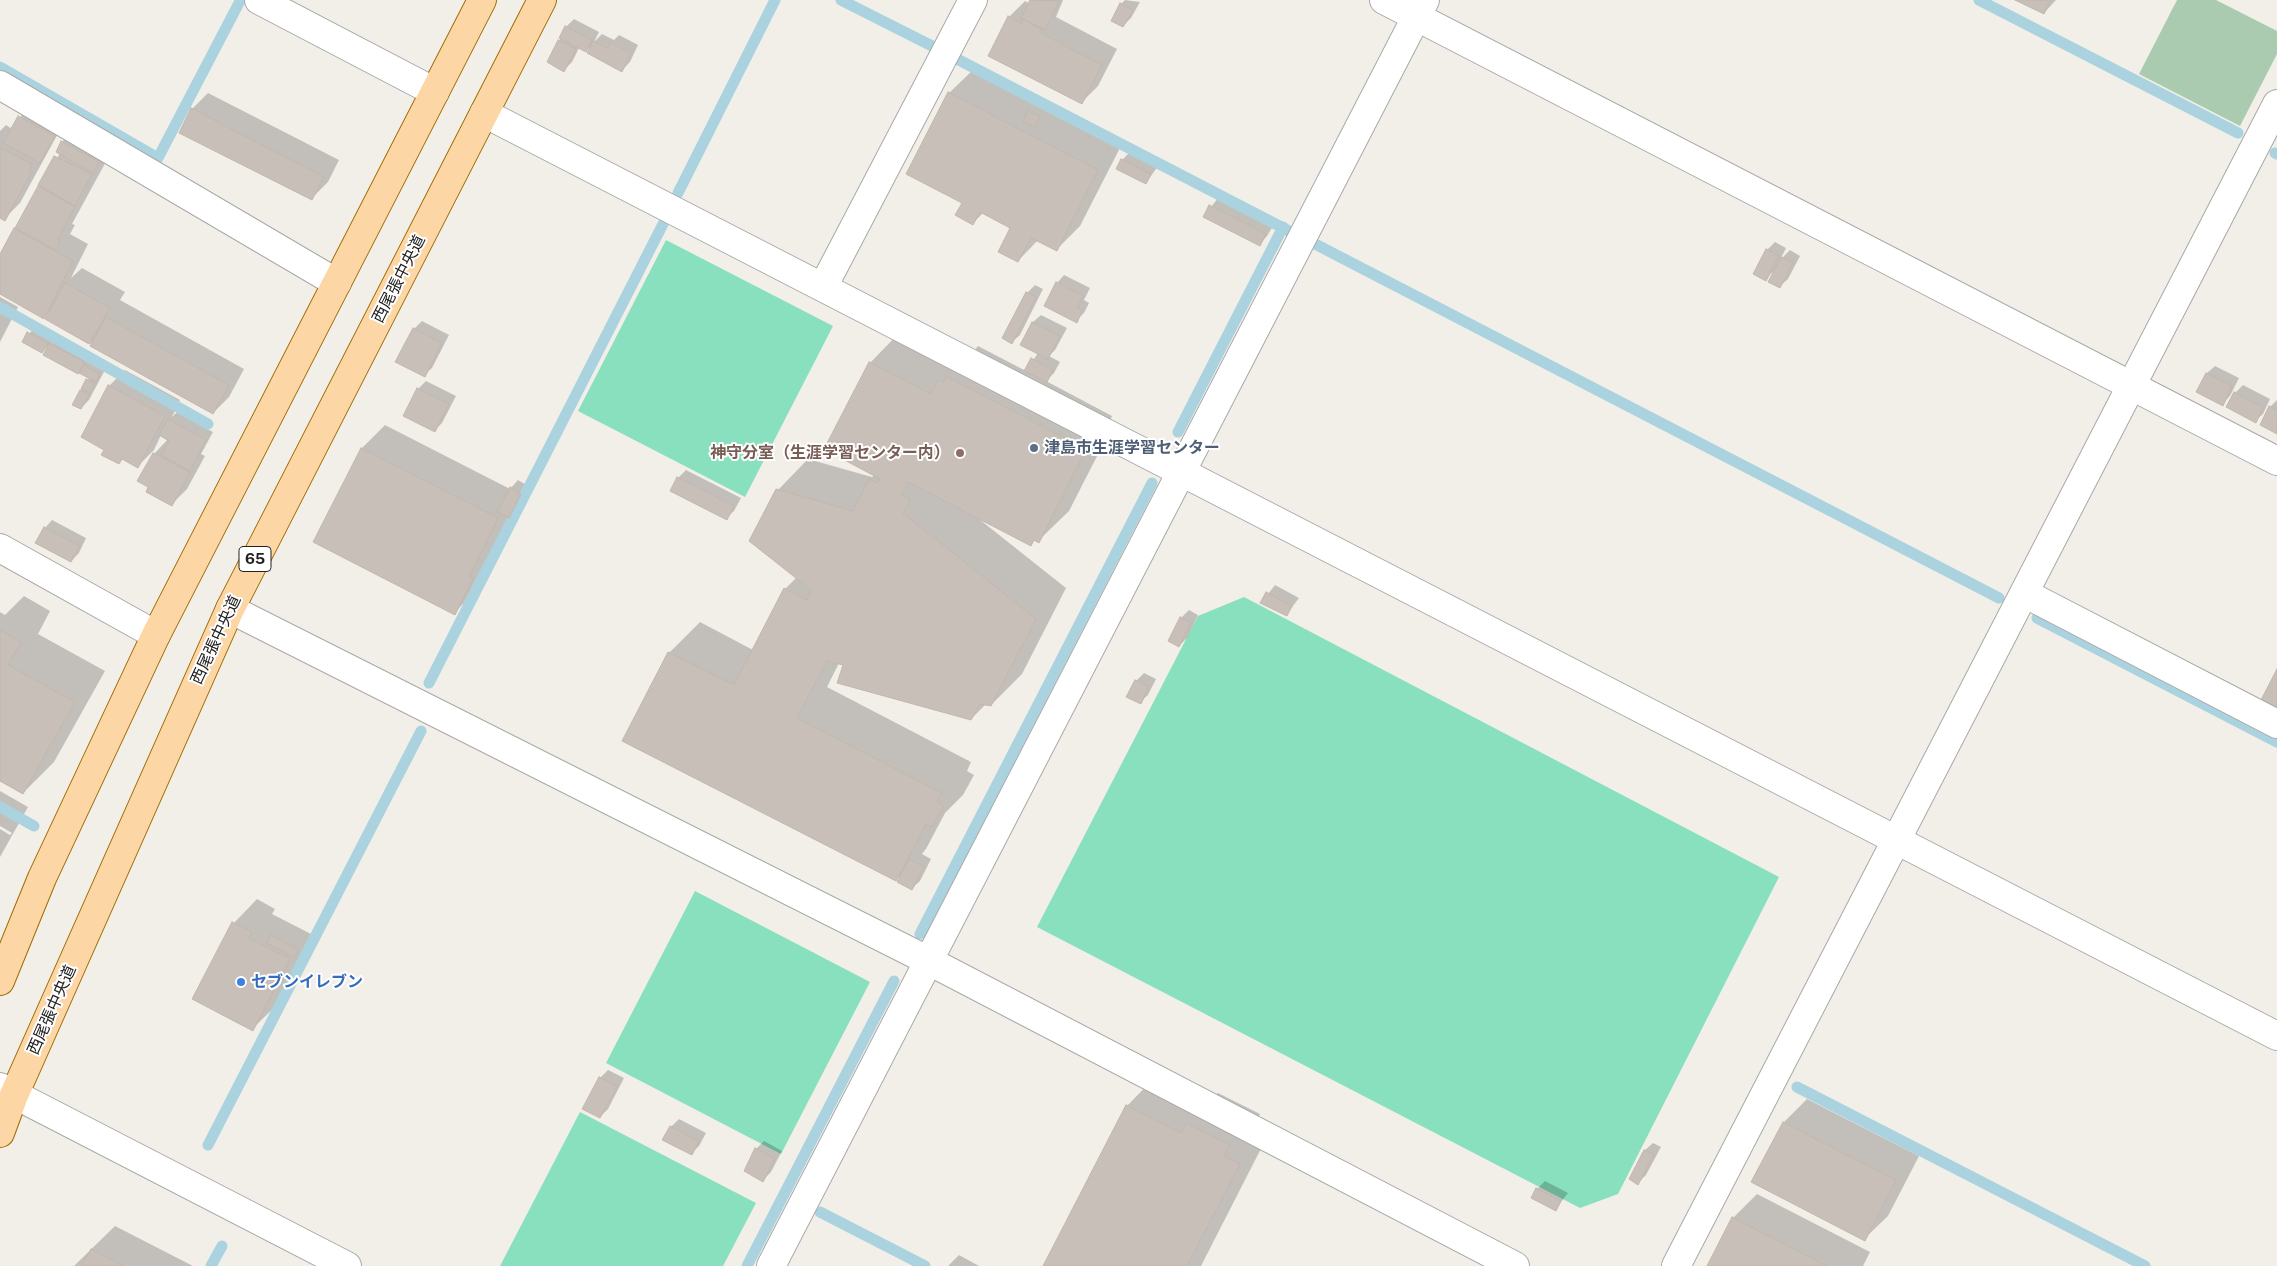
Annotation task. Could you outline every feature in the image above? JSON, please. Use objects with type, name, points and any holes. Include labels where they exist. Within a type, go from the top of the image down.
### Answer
[{"type":"main road","points":[[0,981],[42,878],[156,635],[482,0]]},
{"type":"main road","name":"西尾張中央道","points":[[0,1133],[7,1091],[230,608],[542,0]]},
{"type":"street","points":[[258,0],[434,92]]},
{"type":"street","points":[[823,287],[972,0]]},
{"type":"street","points":[[1384,0],[1420,8],[2131,386],[2277,461]]},
{"type":"street","points":[[771,1266],[1420,8]]},
{"type":"street","points":[[0,85],[337,282]]},
{"type":"street","points":[[1676,1266],[2277,104]]},
{"type":"street","points":[[484,113],[2277,1036]]},
{"type":"street","points":[[0,548],[156,635]]},
{"type":"street","points":[[2024,593],[2277,724]]},
{"type":"street","points":[[230,608],[929,961],[1515,1266]]},
{"type":"street","points":[[7,1091],[347,1266]]},
{"type":"green space","points":[[2177,0],[2216,0],[2277,31],[2277,54],[2240,126],[2139,74]]},
{"type":"green space","points":[[666,240],[833,326],[745,497],[578,411]]},
{"type":"green space","points":[[1244,597],[1779,877],[1618,1194],[1580,1208],[1037,927],[1198,616]]},
{"type":"green space","points":[[695,891],[870,982],[781,1154],[606,1063]]},
{"type":"green space","points":[[580,1112],[756,1203],[723,1266],[500,1266]]},
{"type":"building","points":[[1030,0],[1059,1],[1045,30],[1021,18]]},
{"type":"building","points":[[2015,0],[2051,0],[2044,14]]},
{"type":"building","points":[[1120,3],[1133,10],[1123,27],[1111,21]]},
{"type":"building","points":[[1008,16],[1021,23],[1023,19],[1043,30],[1041,33],[1102,65],[1082,104],[988,56]]},
{"type":"building","points":[[565,26],[592,40],[586,52],[559,38]]},
{"type":"building","points":[[558,40],[576,49],[564,72],[547,62]]},
{"type":"building","points":[[593,41],[608,48],[610,42],[631,53],[622,72],[587,53]]},
{"type":"building","points":[[948,92],[1098,170],[1057,251],[1031,238],[1018,262],[998,252],[1010,228],[980,212],[973,225],[955,215],[962,203],[906,174]]},
{"type":"building","points":[[191,108],[324,177],[312,200],[179,133]]},
{"type":"building","points":[[1028,111],[1040,117],[1035,127],[1023,121]]},
{"type":"building","points":[[18,116],[55,136],[40,163],[3,143]]},
{"type":"building","points":[[61,141],[99,162],[93,173],[56,152]]},
{"type":"building","points":[[0,147],[32,164],[29,170],[32,171],[5,221],[0,218]]},
{"type":"building","points":[[54,156],[92,174],[75,206],[38,185]]},
{"type":"building","points":[[1121,159],[1151,174],[1146,184],[1116,169]]},
{"type":"building","points":[[38,186],[75,207],[57,240],[60,242],[55,250],[15,228]]},
{"type":"building","points":[[1209,205],[1266,234],[1260,246],[1203,217]]},
{"type":"building","points":[[14,228],[73,261],[44,319],[0,294],[0,254]]},
{"type":"building","points":[[1766,249],[1779,256],[1766,281],[1753,274]]},
{"type":"building","points":[[1781,257],[1793,263],[1780,288],[1768,282]]},
{"type":"building","points":[[1056,282],[1083,296],[1077,308],[1082,311],[1077,323],[1044,306]]},
{"type":"building","points":[[65,283],[110,308],[89,344],[45,319]]},
{"type":"building","points":[[1026,292],[1036,297],[1012,344],[1002,338]]},
{"type":"building","points":[[106,317],[229,385],[213,414],[90,346]]},
{"type":"building","points":[[1032,322],[1060,336],[1048,359],[1020,345]]},
{"type":"building","points":[[413,328],[442,343],[425,377],[395,362]]},
{"type":"building","points":[[27,332],[48,343],[42,353],[22,342]]},
{"type":"building","points":[[49,343],[85,362],[78,374],[43,355]]},
{"type":"building","points":[[1031,358],[1053,370],[1047,382],[1024,371]]},
{"type":"building","points":[[869,362],[931,394],[938,380],[943,382],[946,376],[1082,447],[1080,451],[1084,454],[1039,543],[1034,540],[1031,546],[908,482],[902,495],[910,500],[903,513],[1036,619],[991,706],[980,704],[971,720],[837,683],[843,665],[827,661],[797,718],[942,793],[937,802],[944,806],[932,827],[926,824],[896,881],[622,741],[668,652],[734,685],[784,588],[807,600],[811,590],[749,541],[776,489],[853,511],[869,479],[877,483],[880,479],[824,449]]},
{"type":"building","points":[[84,365],[100,374],[96,382],[79,373]]},
{"type":"building","points":[[2206,373],[2232,386],[2223,406],[2196,392]]},
{"type":"building","points":[[86,379],[95,383],[90,393],[81,389]]},
{"type":"building","points":[[108,385],[165,416],[138,468],[122,459],[119,464],[101,455],[104,450],[81,437]]},
{"type":"building","points":[[417,388],[449,404],[435,432],[403,416]]},
{"type":"building","points":[[80,390],[89,395],[81,409],[72,405]]},
{"type":"building","points":[[2234,392],[2263,407],[2256,423],[2226,407]]},
{"type":"building","points":[[2269,406],[2277,410],[2277,434],[2260,425]]},
{"type":"building","points":[[168,419],[206,440],[190,471],[161,455],[169,441],[159,435]]},
{"type":"building","points":[[361,448],[498,518],[469,577],[473,579],[455,615],[313,542]]},
{"type":"building","points":[[153,453],[190,472],[172,506],[146,492],[148,487],[137,481]]},
{"type":"building","points":[[677,477],[734,506],[727,520],[670,491]]},
{"type":"building","points":[[510,487],[521,494],[509,518],[497,512]]},
{"type":"building","points":[[44,527],[80,546],[71,562],[35,543]]},
{"type":"building","points":[[1266,592],[1292,606],[1287,616],[1260,603]]},
{"type":"building","points":[[1180,617],[1191,623],[1179,647],[1168,641]]},
{"type":"building","points":[[0,630],[21,642],[8,665],[75,702],[23,794],[0,781]]},
{"type":"building","points":[[2277,669],[2277,709],[2261,700]]},
{"type":"building","points":[[1135,680],[1149,687],[1141,704],[1126,697]]},
{"type":"building","points":[[909,859],[924,867],[912,890],[897,882]]},
{"type":"building","points":[[232,922],[252,932],[249,938],[290,959],[253,1031],[192,999]]},
{"type":"building","points":[[271,935],[298,950],[294,958],[267,943]]},
{"type":"building","points":[[599,1077],[617,1086],[600,1118],[582,1109]]},
{"type":"building","points":[[1126,1105],[1181,1133],[1186,1123],[1230,1145],[1224,1156],[1240,1164],[1187,1266],[1043,1266]]},
{"type":"building","points":[[1783,1122],[1896,1180],[1865,1241],[1751,1182]]},
{"type":"building","points":[[670,1126],[699,1141],[692,1155],[662,1140]]},
{"type":"building","points":[[755,1148],[775,1159],[763,1182],[744,1171]]},
{"type":"building","points":[[1644,1150],[1654,1155],[1638,1185],[1629,1179]]},
{"type":"building","points":[[1536,1188],[1561,1201],[1556,1211],[1531,1198]]},
{"type":"building","points":[[1732,1217],[1827,1266],[1707,1266]]},
{"type":"building","points":[[91,1249],[124,1266],[81,1266]]},
{"type":"waterway","points":[[678,193],[775,0]]},
{"type":"waterway","points":[[841,0],[932,46]]},
{"type":"waterway","points":[[1979,0],[2238,133]]},
{"type":"waterway","points":[[0,67],[158,158],[240,1]]},
{"type":"waterway","points":[[957,59],[1289,231]]},
{"type":"waterway","points":[[429,683],[663,224]]},
{"type":"waterway","points":[[1178,432],[1283,227]]},
{"type":"waterway","points":[[1317,245],[1999,598]]},
{"type":"waterway","points":[[0,307],[208,424]]},
{"type":"waterway","points":[[920,934],[1152,483]]},
{"type":"waterway","points":[[2037,618],[2277,742]]},
{"type":"waterway","points":[[208,1145],[421,731]]},
{"type":"waterway","points":[[0,807],[34,826]]},
{"type":"waterway","points":[[747,1266],[894,981]]},
{"type":"waterway","points":[[1797,1087],[2145,1266]]},
{"type":"waterway","points":[[820,1212],[925,1266]]},
{"type":"waterway","points":[[211,1266],[222,1246]]},
{"type":"place","name":"津島市生涯学習センター","points":[[1034,448]]},
{"type":"place","name":"神守分室（生涯学習センター内）","points":[[960,453]]},
{"type":"place","name":"セブンイレブン","points":[[241,982]]}]
